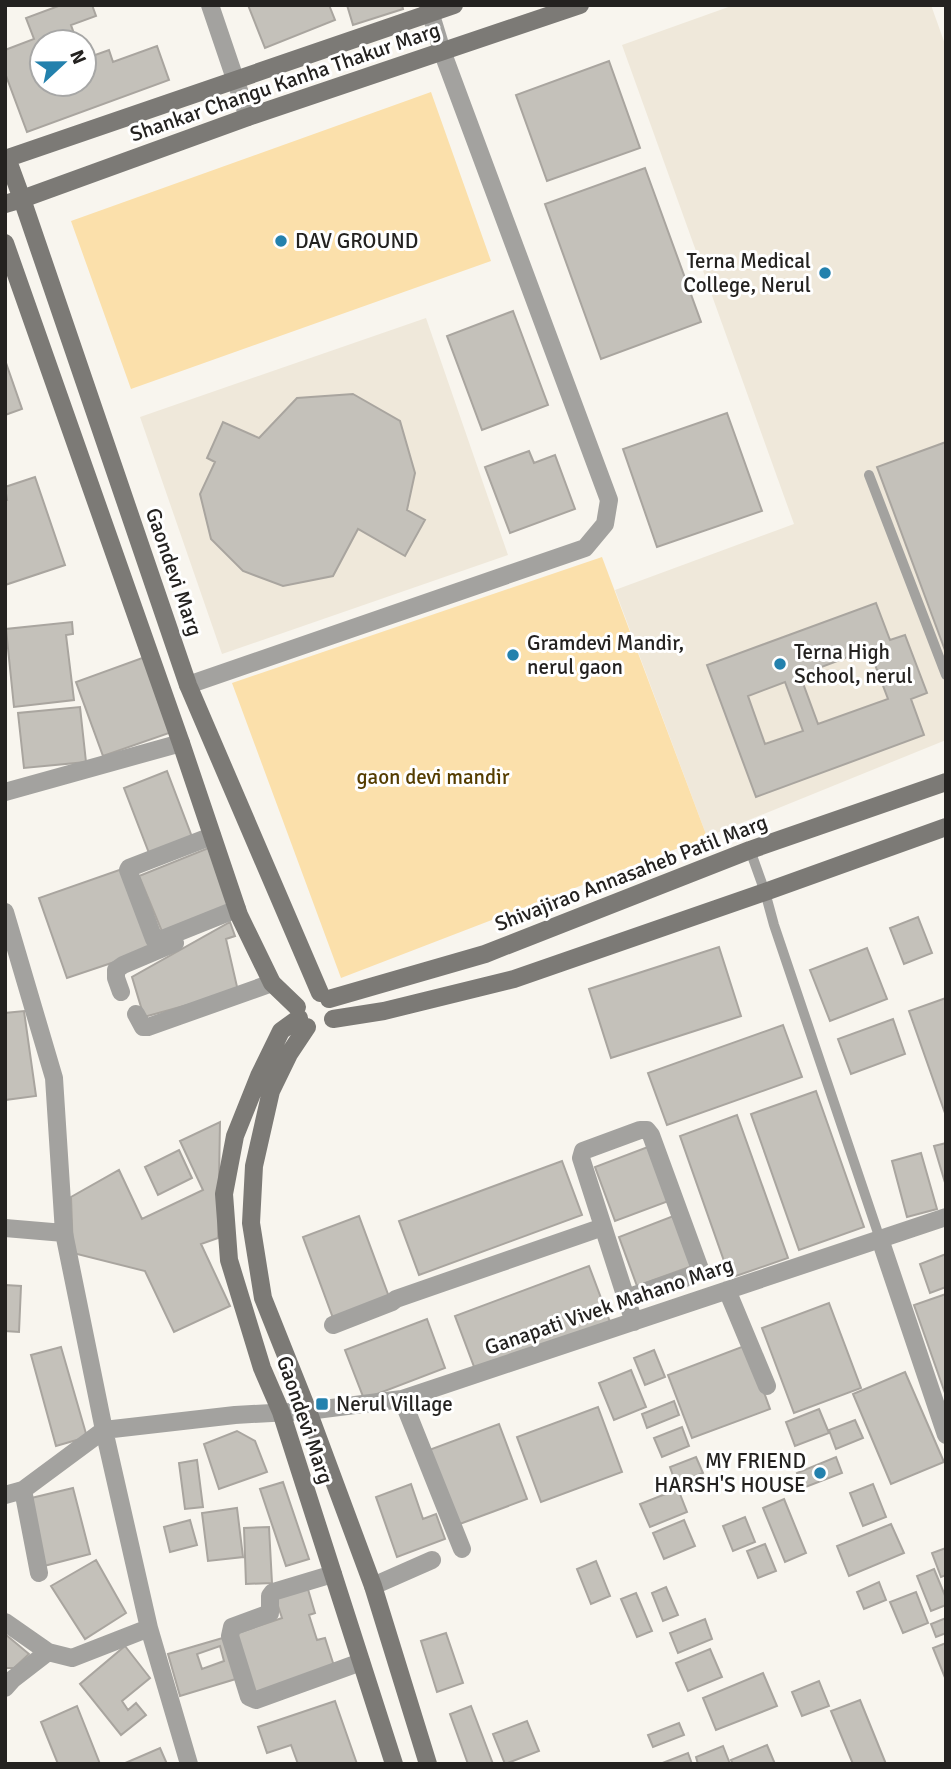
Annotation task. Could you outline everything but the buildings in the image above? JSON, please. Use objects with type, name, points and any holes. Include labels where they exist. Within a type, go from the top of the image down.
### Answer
[{"type":"main road","name":"Shankar Changu Kanha Thakur Marg","points":[[6,157],[430,9],[454,5]]},
{"type":"main road","name":"Shankar Changu Kanha Thakur Marg","points":[[14,201],[248,117],[580,5]]},
{"type":"main road","name":"Gaondevi Marg","points":[[6,157],[14,201],[188,685],[325,996]]},
{"type":"main road","points":[[5,243],[238,912],[272,983],[301,1017],[320,1029],[333,1019],[384,1011],[514,979],[946,827]]},
{"type":"main road","name":"Shivajirao Annasaheb Patil Marg","points":[[325,996],[485,954],[750,850],[946,782]]},
{"type":"main road","points":[[301,1017],[303,997],[308,994],[325,996],[332,1004],[333,1019]]},
{"type":"main road","name":"Gaondevi Marg","points":[[301,1017],[281,1031],[235,1136],[225,1194],[229,1260],[262,1368],[281,1412],[394,1764]]},
{"type":"main road","name":"Gaondevi Marg","points":[[301,1017],[289,1054],[271,1091],[254,1166],[251,1223],[263,1298],[373,1586],[428,1764]]},
{"type":"street","points":[[210,5],[248,117]]},
{"type":"street","points":[[188,685],[585,548],[605,524],[609,500],[442,51],[430,9]]},
{"type":"street","points":[[5,792],[181,743]]},
{"type":"street","points":[[212,836],[128,870],[154,939],[158,941],[238,912]]},
{"type":"street","points":[[5,912],[8,939],[54,1078],[64,1233],[104,1430],[149,1628],[189,1764]]},
{"type":"street","points":[[121,992],[116,970],[123,965],[238,912]]},
{"type":"street","points":[[136,1014],[142,1027],[148,1027],[272,983]]},
{"type":"street","points":[[626,1298],[697,1273],[700,1269],[648,1130],[640,1130],[591,1147],[583,1151],[581,1158],[603,1227],[626,1298],[634,1322]]},
{"type":"street","name":"Ganapati Vivek Mahano Marg","points":[[104,1430],[281,1412],[308,1412],[402,1399],[946,1217]]},
{"type":"street","points":[[333,1325],[396,1299],[603,1227]]},
{"type":"street","points":[[5,1228],[64,1233]]},
{"type":"street","points":[[880,1239],[946,1435]]},
{"type":"street","points":[[727,1290],[767,1386]]},
{"type":"street","points":[[402,1399],[462,1549]]},
{"type":"street","points":[[5,1495],[23,1490],[104,1430]]},
{"type":"street","points":[[23,1490],[39,1573]]},
{"type":"street","points":[[373,1586],[432,1560]]},
{"type":"street","points":[[333,1574],[274,1592],[270,1596],[270,1613],[232,1627],[230,1636],[249,1697],[256,1700],[361,1662]]},
{"type":"street","points":[[5,1622],[48,1652],[72,1658],[149,1628]]},
{"type":"street","points":[[5,1688],[48,1652]]},
{"type":"lane","points":[[869,475],[946,675]]},
{"type":"lane","points":[[750,850],[880,1239]]},
{"type":"shaded area","name":"Terna Medical College, Nerul","points":[[734,5],[931,5],[946,47],[946,740],[707,837],[615,590],[794,524],[622,45]]},
{"type":"shaded area","points":[[426,318],[508,555],[222,654],[140,417]]},
{"type":"green space","name":"DAV GROUND","points":[[431,92],[491,261],[131,389],[71,221]]},
{"type":"green space","name":"gaon devi mandir","points":[[602,557],[707,837],[341,978],[232,683]]},
{"type":"place","name":"DAV GROUND","points":[[281,241]]},
{"type":"place","name":"Terna Medical College, Nerul","points":[[825,273]]},
{"type":"place","name":"Gramdevi Mandir, nerul gaon","points":[[513,655]]},
{"type":"place","name":"Terna High School, nerul","points":[[780,664]]},
{"type":"place","name":"Nerul Village","points":[[322,1404]]},
{"type":"place","name":"MY FRIEND HARSH'S HOUSE","points":[[820,1473]]}]
